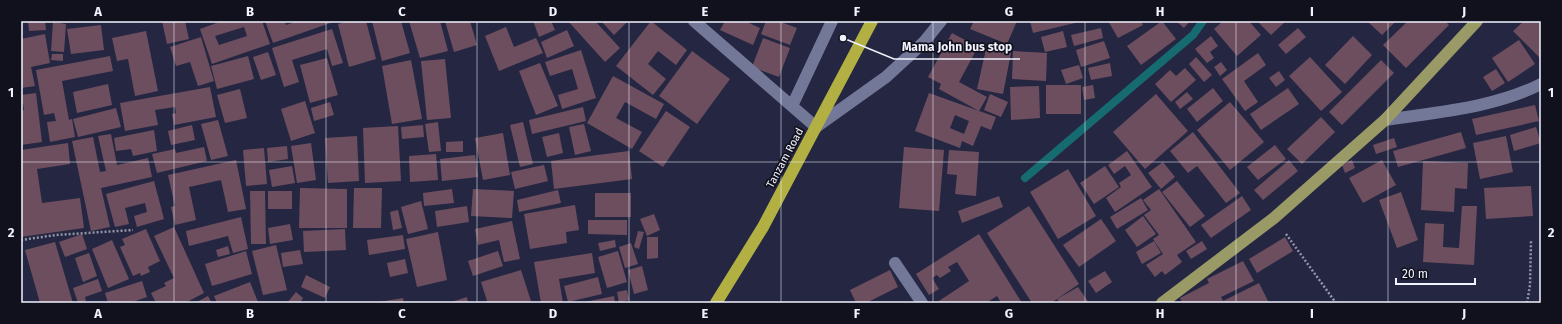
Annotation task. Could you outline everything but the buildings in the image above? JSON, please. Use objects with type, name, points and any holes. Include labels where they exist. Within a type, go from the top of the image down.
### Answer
[{"type":"highway","name":"Tanzam Road","points":[[716,303],[763,227],[872,21]]},
{"type":"main road","points":[[1162,303],[1274,218],[1385,120],[1477,21]]},
{"type":"street","points":[[694,21],[816,127],[886,77],[924,42],[941,21]]},
{"type":"street","points":[[792,106],[832,21]]},
{"type":"street","points":[[1385,120],[1487,103],[1527,91],[1541,84]]},
{"type":"street","points":[[895,263],[922,303]]},
{"type":"path","points":[[1274,218],[1336,303]]},
{"type":"path","points":[[21,240],[56,235],[133,230]]},
{"type":"path","points":[[1527,303],[1530,285],[1531,241]]},
{"type":"waterway","points":[[1025,178],[1193,35],[1203,21]]},
{"type":"place","name":"Mama John bus stop","points":[[843,38]]}]
